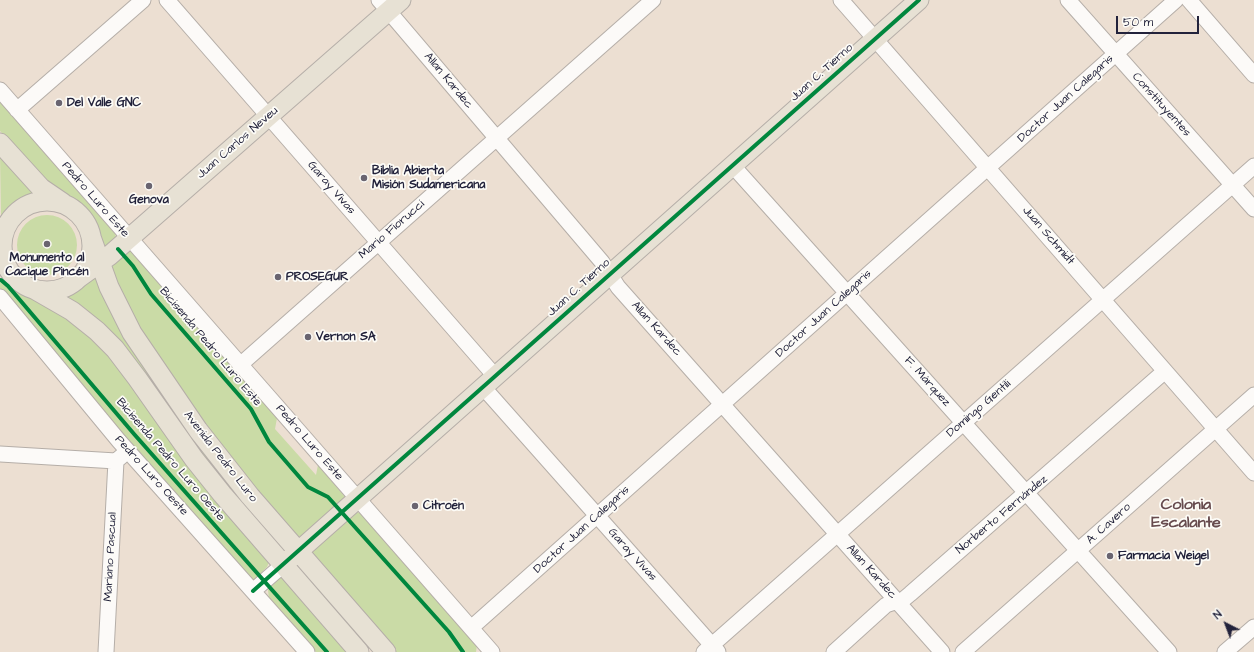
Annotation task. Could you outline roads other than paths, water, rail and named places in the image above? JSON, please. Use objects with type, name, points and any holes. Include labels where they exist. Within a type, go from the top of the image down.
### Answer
[{"type":"main road","name":"Juan C. Tierno","points":[[283,565],[919,0]]},
{"type":"main road","name":"Juan Carlos Neveu","points":[[73,282],[101,263],[130,239],[269,116],[390,4]]},
{"type":"main road","points":[[0,143],[41,188],[64,204],[82,217],[92,238],[90,260],[83,272],[73,282],[53,290],[32,288],[4,261],[3,242],[5,225],[20,210],[34,203],[49,201],[64,204]]},
{"type":"main road","name":"Avenida Pedro Luro","points":[[92,238],[115,301],[151,362],[206,441],[250,496],[386,652]]},
{"type":"main road","name":"Avenida Pedro Luro","points":[[32,288],[72,311],[110,343],[133,372],[194,459],[283,565],[359,652]]},
{"type":"street","points":[[17,110],[143,0]]},
{"type":"street","name":"Garay Vivas","points":[[167,0],[379,242],[597,516],[711,650]]},
{"type":"street","name":"Mario Fiorucci","points":[[240,365],[653,0]]},
{"type":"street","name":"Juan Schmidt","points":[[841,0],[1254,473]]},
{"type":"street","name":"Constituyentes","points":[[1068,0],[1254,209]]},
{"type":"street","name":"Doctor Juan Calegaris","points":[[471,628],[1176,0]]},
{"type":"street","points":[[1189,0],[1254,75]]},
{"type":"street","name":"Allan Kardec","points":[[390,4],[496,138],[602,262],[618,286],[942,652]]},
{"type":"street","name":"Pedro Luro Este","points":[[0,90],[492,652]]},
{"type":"street","name":"F. Márquez","points":[[733,166],[1168,652]]},
{"type":"street","name":"Domingo Gentili","points":[[711,650],[838,534],[1254,166]]},
{"type":"street","name":"Pedro Luro Oeste","points":[[0,297],[128,450],[253,591],[302,650]]},
{"type":"street","name":"Norberto Fernández","points":[[834,652],[886,605],[904,599],[910,594],[1165,371]]},
{"type":"street","name":"A. Cavero","points":[[963,652],[1254,395]]},
{"type":"street","points":[[0,454],[116,461],[128,450]]},
{"type":"street","name":"Mariano Pascual","points":[[106,652],[116,461]]},
{"type":"street","name":"Juan C. Tierno","points":[[253,591],[283,565]]},
{"type":"street","points":[[1225,652],[1254,627]]},
{"type":"place","name":"Del Valle GNC","points":[[59,103]]},
{"type":"place","name":"Biblia Abierta Misión Sudamericana","points":[[364,178]]},
{"type":"place","name":"Genova","points":[[149,186]]},
{"type":"place","name":"Monumento al Cacique Pincén","points":[[47,244]]},
{"type":"place","name":"PROSEGUR","points":[[278,277]]},
{"type":"place","name":"Vernon SA","points":[[308,337]]},
{"type":"place","name":"Citroën","points":[[415,506]]},
{"type":"place","name":"Farmacia Weigel","points":[[1110,556]]},
{"type":"district","name":"Colonia Escalante","points":[[1186,515]]}]
